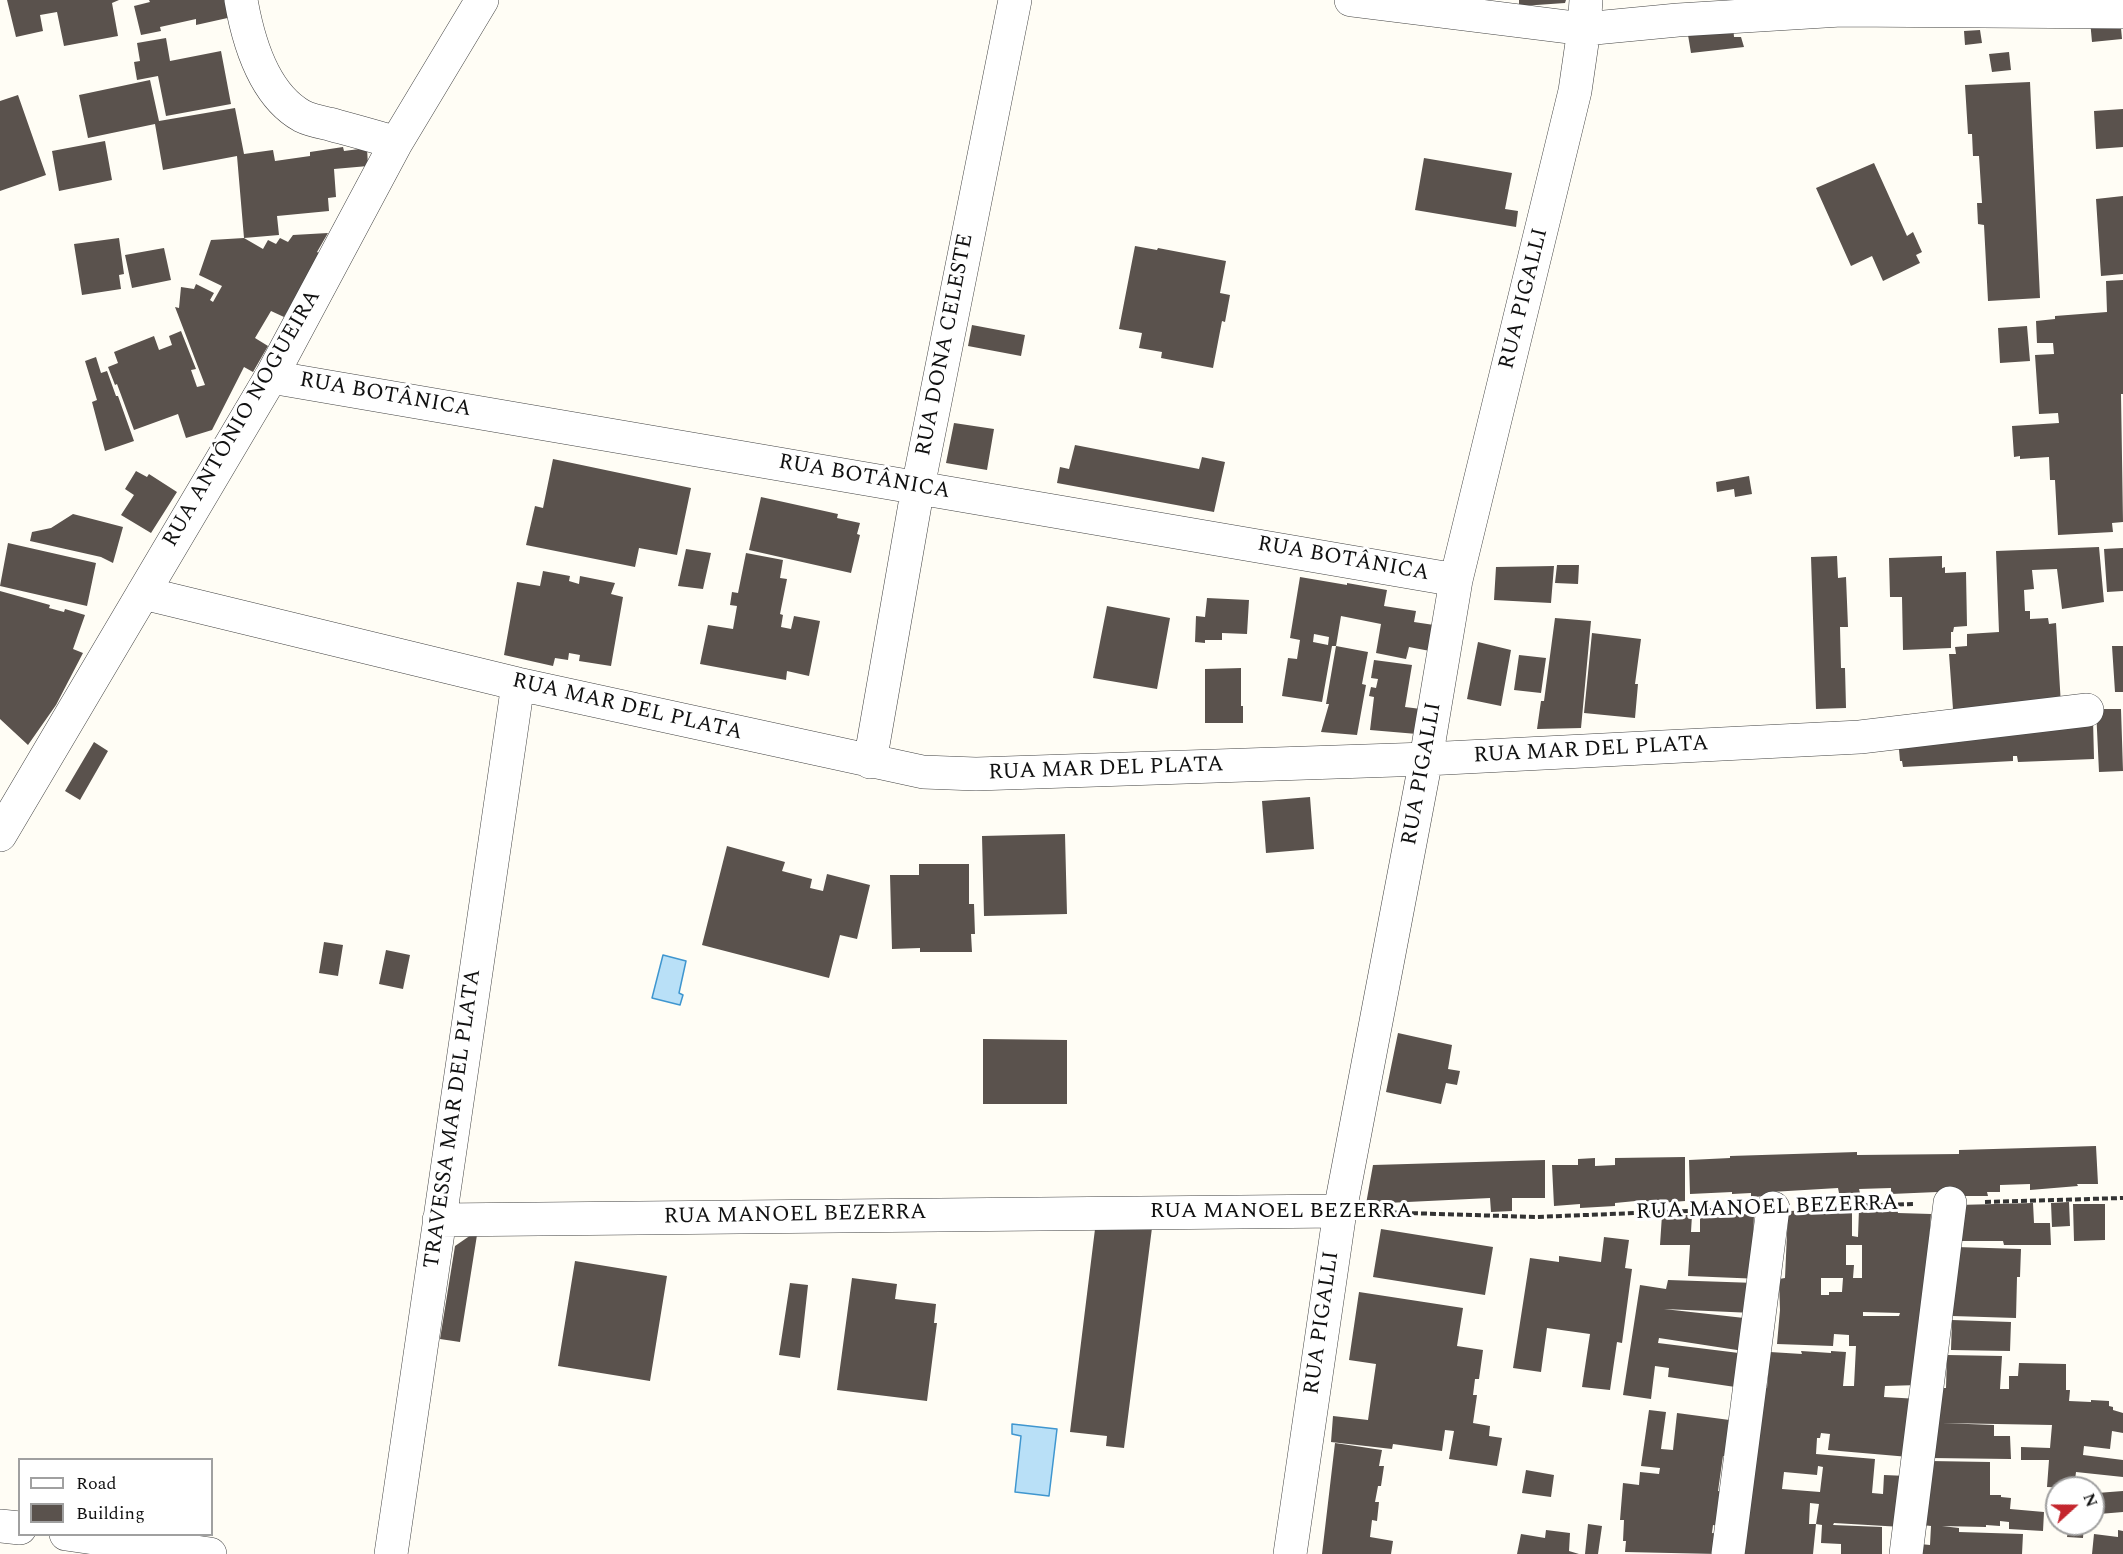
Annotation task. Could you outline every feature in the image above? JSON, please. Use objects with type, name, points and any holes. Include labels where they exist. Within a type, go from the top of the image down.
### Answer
[{"type":"street","points":[[241,0],[246,30],[256,58],[266,78],[284,102],[303,117],[396,143]]},
{"type":"street","name":"RUA ANTÔNIO NOGUEIRA","points":[[0,835],[271,376],[396,143],[482,0]]},
{"type":"street","name":"RUA DONA CELESTE","points":[[870,762],[918,487],[1015,0]]},
{"type":"street","points":[[1351,0],[1678,20],[1841,10],[2123,12]]},
{"type":"street","name":"RUA PIGALLI","points":[[1290,1554],[1340,1211],[1426,759],[1456,580],[1575,91],[1585,15]]},
{"type":"street","name":"RUA BOTÂNICA","points":[[271,376],[1456,580]]},
{"type":"street","name":"RUA MAR DEL PLATA","points":[[143,593],[518,684],[923,772],[976,774],[1426,759],[1860,737],[2087,710]]},
{"type":"street","name":"TRAVESSA MAR DEL PLATA","points":[[391,1554],[518,684]]},
{"type":"street","points":[[1906,1554],[1950,1203]]},
{"type":"street","points":[[1728,1554],[1773,1208]]},
{"type":"street","name":"RUA MANOEL BEZERRA","points":[[439,1220],[1340,1211]]},
{"type":"street","points":[[0,1526],[18,1528]]},
{"type":"street","points":[[80,1536],[210,1554]]},
{"type":"path","name":"RUA MANOEL BEZERRA","points":[[1340,1211],[1535,1217],[2123,1198]]},
{"type":"water","points":[[663,955],[686,961],[679,993],[683,995],[680,1005],[652,998]]},
{"type":"water","points":[[1012,1424],[1057,1429],[1049,1496],[1015,1492],[1021,1436],[1012,1434]]},
{"type":"building","points":[[7,0],[119,0],[112,3],[118,36],[64,46],[57,12],[40,15],[43,31],[16,37]]},
{"type":"building","points":[[149,0],[229,0],[232,17],[196,25],[196,19],[160,27],[161,31],[141,35],[134,6],[150,2]]},
{"type":"building","points":[[1519,0],[1566,0],[1565,3],[1519,6]]},
{"type":"building","points":[[2120,17],[2122,39],[2092,42],[2090,20]]},
{"type":"building","points":[[1733,25],[1734,37],[1741,37],[1744,47],[1691,53],[1687,29]]},
{"type":"building","points":[[1980,30],[1982,43],[1965,45],[1964,31]]},
{"type":"building","points":[[166,38],[170,61],[221,51],[231,104],[166,116],[158,76],[137,80],[134,62],[140,61],[137,43]]},
{"type":"building","points":[[2009,52],[2011,70],[1992,72],[1989,54]]},
{"type":"building","points":[[150,80],[159,121],[235,108],[244,154],[273,150],[275,161],[310,156],[310,152],[343,147],[344,151],[367,148],[368,166],[334,169],[336,197],[328,198],[329,211],[277,216],[279,235],[244,238],[237,156],[163,170],[155,124],[88,138],[79,95]]},
{"type":"building","points":[[2030,82],[2040,298],[1988,301],[1984,225],[1978,224],[1977,203],[1982,203],[1979,156],[1973,156],[1972,134],[1968,134],[1965,85]]},
{"type":"building","points":[[18,95],[46,175],[0,191],[0,101]]},
{"type":"building","points":[[2123,109],[2123,147],[2096,149],[2094,111]]},
{"type":"building","points":[[105,141],[112,180],[59,191],[52,151]]},
{"type":"building","points":[[1424,158],[1512,173],[1505,209],[1518,211],[1516,227],[1415,210]]},
{"type":"building","points":[[1874,163],[1907,236],[1913,232],[1922,252],[1916,255],[1920,263],[1883,281],[1872,256],[1851,266],[1816,188]]},
{"type":"building","points":[[2123,196],[2123,274],[2101,276],[2096,199]]},
{"type":"building","points":[[328,233],[317,252],[321,254],[284,317],[271,311],[255,338],[268,346],[253,372],[244,367],[212,430],[186,438],[178,414],[134,430],[117,384],[115,385],[108,367],[118,363],[114,352],[154,336],[159,350],[172,345],[169,336],[181,331],[196,369],[191,370],[197,387],[205,385],[175,307],[179,308],[181,287],[194,289],[196,284],[214,293],[210,300],[213,302],[222,286],[199,275],[211,240],[244,238],[263,249],[268,240],[276,244],[280,238],[288,242],[293,235]]},
{"type":"building","points":[[119,238],[124,274],[119,275],[121,289],[82,295],[74,244]]},
{"type":"building","points":[[1135,246],[1226,261],[1220,293],[1230,295],[1225,322],[1222,321],[1213,368],[1161,358],[1162,352],[1139,348],[1142,333],[1119,329]]},
{"type":"building","points":[[164,248],[171,280],[132,288],[125,255]]},
{"type":"building","points":[[2123,280],[2123,394],[2121,394],[2123,522],[2112,523],[2113,532],[2058,535],[2055,480],[2050,480],[2049,457],[2020,459],[2020,456],[2014,457],[2012,426],[2059,423],[2058,413],[2039,414],[2035,355],[2054,354],[2053,343],[2037,343],[2036,321],[2055,319],[2055,316],[2107,312],[2106,281]]},
{"type":"building","points":[[972,325],[1025,335],[1021,356],[968,346]]},
{"type":"building","points":[[2027,326],[2030,361],[2000,363],[1998,328]]},
{"type":"building","points":[[96,357],[101,373],[107,371],[134,441],[105,451],[92,402],[97,400],[85,361]]},
{"type":"building","points":[[954,423],[994,429],[987,470],[946,463]]},
{"type":"building","points":[[1075,445],[1199,469],[1202,457],[1225,462],[1214,512],[1057,483],[1060,467],[1069,469]]},
{"type":"building","points":[[553,459],[691,488],[677,555],[639,548],[635,567],[526,545],[535,506],[543,508]]},
{"type":"building","points":[[136,471],[147,477],[149,474],[177,492],[151,533],[121,515],[134,495],[125,489]]},
{"type":"building","points":[[1749,476],[1752,494],[1735,497],[1734,489],[1717,492],[1716,482]]},
{"type":"building","points":[[761,497],[838,514],[837,518],[860,523],[857,534],[860,535],[851,573],[749,550]]},
{"type":"building","points":[[73,514],[123,527],[113,563],[101,557],[30,541],[32,532],[51,528]]},
{"type":"building","points":[[8,543],[96,563],[87,606],[0,586]]},
{"type":"building","points":[[2099,547],[2104,602],[2062,609],[2057,569],[2032,570],[2034,589],[2024,590],[2025,611],[2030,611],[2030,619],[2048,618],[2049,624],[2056,623],[2061,705],[1953,709],[1949,654],[1956,654],[1955,647],[1967,646],[1967,634],[1999,632],[1996,551]]},
{"type":"building","points":[[2123,548],[2123,591],[2107,592],[2104,549]]},
{"type":"building","points":[[686,549],[711,553],[703,589],[678,586]]},
{"type":"building","points":[[746,553],[783,560],[780,578],[787,579],[780,614],[783,615],[781,627],[791,629],[794,616],[820,621],[809,676],[787,671],[786,680],[700,664],[708,625],[733,629],[737,606],[730,605],[732,592],[738,593]]},
{"type":"building","points":[[1837,556],[1838,578],[1846,577],[1848,627],[1840,627],[1841,668],[1845,668],[1846,708],[1816,709],[1811,557]]},
{"type":"building","points":[[1942,556],[1942,568],[1945,567],[1945,573],[1966,572],[1967,626],[1954,627],[1951,632],[1951,648],[1903,650],[1902,597],[1890,597],[1889,558]]},
{"type":"building","points":[[1557,565],[1579,565],[1578,584],[1555,583]]},
{"type":"building","points":[[1554,566],[1551,603],[1494,600],[1496,567]]},
{"type":"building","points":[[543,571],[570,576],[569,581],[579,584],[580,576],[615,583],[611,594],[623,597],[611,666],[579,661],[580,655],[569,653],[568,660],[555,658],[553,666],[504,655],[517,582],[540,586]]},
{"type":"building","points":[[1300,577],[1387,590],[1384,606],[1416,611],[1414,622],[1434,625],[1430,651],[1409,647],[1406,659],[1376,653],[1381,624],[1341,616],[1336,646],[1332,646],[1322,702],[1282,696],[1288,658],[1297,659],[1300,640],[1290,638]],"holes":[[[1314,634],[1329,637],[1328,645],[1313,642]]]},
{"type":"building","points":[[0,591],[50,605],[49,608],[64,612],[65,609],[85,615],[73,649],[83,653],[56,705],[28,745],[0,719]]},
{"type":"building","points":[[1207,598],[1249,600],[1247,634],[1222,633],[1222,640],[1195,642],[1196,616],[1205,617]]},
{"type":"building","points":[[1107,606],[1170,618],[1157,689],[1093,678]]},
{"type":"building","points":[[1555,618],[1591,621],[1581,728],[1537,729],[1541,701],[1544,701]]},
{"type":"building","points":[[1592,633],[1641,639],[1635,684],[1638,684],[1635,718],[1584,713]]},
{"type":"building","points":[[1478,642],[1511,650],[1501,706],[1467,699]]},
{"type":"building","points":[[1336,646],[1368,652],[1362,684],[1366,685],[1357,735],[1321,732],[1329,704],[1326,704]]},
{"type":"building","points":[[2112,646],[2123,646],[2123,692],[2115,692]]},
{"type":"building","points":[[1519,655],[1546,658],[1541,693],[1514,690]]},
{"type":"building","points":[[1374,660],[1412,665],[1405,707],[1421,709],[1417,734],[1370,730],[1374,697],[1369,696],[1371,687],[1376,688],[1378,679],[1371,678]]},
{"type":"building","points":[[1241,668],[1243,723],[1205,723],[1205,669]]},
{"type":"building","points":[[2096,709],[2121,709],[2123,771],[2099,772]]},
{"type":"building","points":[[2093,719],[2094,759],[2018,762],[2017,756],[2013,756],[2013,761],[1903,767],[1900,761],[1898,738]]},
{"type":"building","points":[[94,742],[108,751],[80,800],[65,791]]},
{"type":"building","points":[[1310,797],[1314,849],[1266,853],[1262,801]]},
{"type":"building","points":[[1065,834],[1067,914],[984,916],[982,836]]},
{"type":"building","points":[[727,846],[785,862],[782,871],[812,879],[810,888],[823,891],[827,874],[870,885],[857,939],[840,935],[829,978],[702,945]]},
{"type":"building","points":[[919,864],[969,864],[969,904],[974,904],[975,934],[971,934],[972,952],[920,952],[920,948],[892,949],[890,875],[919,875]]},
{"type":"building","points":[[324,942],[343,945],[338,976],[319,973]]},
{"type":"building","points":[[386,950],[410,955],[403,989],[379,984]]},
{"type":"building","points":[[1398,1033],[1452,1045],[1448,1069],[1460,1071],[1457,1085],[1446,1083],[1441,1104],[1386,1092]]},
{"type":"building","points":[[983,1039],[1067,1040],[1067,1104],[983,1104]]},
{"type":"building","points":[[2096,1146],[2098,1184],[2077,1184],[2078,1186],[2030,1190],[2030,1184],[2000,1185],[2000,1192],[1987,1192],[1988,1196],[1960,1196],[1960,1191],[1891,1194],[1891,1188],[1859,1189],[1860,1193],[1839,1193],[1838,1188],[1771,1192],[1771,1196],[1751,1197],[1751,1193],[1732,1194],[1732,1192],[1690,1194],[1689,1160],[1730,1158],[1730,1156],[1857,1152],[1857,1155],[1959,1154],[1959,1150]]},
{"type":"building","points":[[1685,1157],[1685,1201],[1646,1204],[1646,1200],[1615,1203],[1615,1206],[1580,1208],[1580,1204],[1554,1206],[1552,1165],[1578,1165],[1578,1159],[1595,1158],[1595,1166],[1615,1165],[1615,1158]]},
{"type":"building","points":[[1545,1160],[1545,1198],[1512,1198],[1512,1211],[1491,1212],[1490,1198],[1366,1204],[1373,1165]]},
{"type":"building","points":[[2069,1202],[2070,1226],[2052,1227],[2051,1203]]},
{"type":"building","points":[[2033,1203],[2034,1223],[2050,1223],[2051,1245],[2004,1245],[2003,1241],[1956,1241],[1958,1205]]},
{"type":"building","points":[[2073,1204],[2105,1204],[2105,1240],[2074,1241]]},
{"type":"building","points":[[1897,1208],[1898,1213],[1931,1214],[1919,1385],[1885,1386],[1884,1397],[1919,1399],[1909,1457],[1828,1450],[1830,1434],[1821,1433],[1820,1438],[1817,1438],[1816,1454],[1875,1459],[1872,1493],[1883,1494],[1884,1475],[1907,1476],[1902,1527],[1834,1523],[1833,1525],[1882,1527],[1882,1554],[1841,1554],[1841,1544],[1821,1543],[1822,1525],[1816,1524],[1813,1554],[1743,1554],[1762,1388],[1767,1388],[1770,1352],[1802,1354],[1801,1351],[1846,1352],[1843,1386],[1854,1386],[1856,1346],[1849,1346],[1849,1335],[1834,1334],[1833,1346],[1777,1344],[1780,1310],[1779,1279],[1785,1278],[1788,1211],[1852,1209],[1852,1236],[1858,1237],[1859,1209]],"holes":[[[1846,1245],[1862,1245],[1862,1278],[1853,1278],[1854,1265],[1846,1265]],[[1821,1278],[1843,1278],[1842,1292],[1829,1292],[1829,1295],[1821,1295]],[[1863,1312],[1900,1313],[1899,1316],[1863,1316]],[[1818,1466],[1823,1467],[1820,1492],[1782,1489],[1784,1472],[1817,1475]],[[1810,1503],[1819,1504],[1816,1524],[1809,1524]]]},
{"type":"building","points":[[1754,1214],[1753,1244],[1762,1279],[1688,1276],[1690,1245],[1660,1245],[1662,1215],[1692,1215],[1691,1232],[1700,1232],[1700,1215]]},
{"type":"building","points":[[1153,1220],[1124,1448],[1106,1446],[1107,1436],[1070,1432],[1096,1221]]},
{"type":"building","points":[[1381,1229],[1493,1247],[1485,1295],[1373,1277]]},
{"type":"building","points":[[471,1235],[477,1235],[460,1342],[440,1339],[455,1246]]},
{"type":"building","points":[[1604,1237],[1629,1240],[1625,1268],[1632,1269],[1622,1343],[1617,1342],[1610,1390],[1582,1387],[1590,1334],[1547,1328],[1541,1372],[1513,1368],[1530,1258],[1559,1262],[1559,1256],[1601,1262]]},
{"type":"building","points":[[1956,1247],[2021,1249],[2020,1277],[2017,1277],[2016,1318],[1952,1316]]},
{"type":"building","points":[[575,1261],[667,1276],[650,1381],[558,1366]]},
{"type":"building","points":[[852,1278],[897,1284],[895,1299],[936,1304],[934,1323],[937,1323],[927,1401],[837,1390]]},
{"type":"building","points":[[1668,1280],[1756,1283],[1753,1313],[1664,1309],[1753,1319],[1750,1352],[1659,1338],[1658,1343],[1747,1354],[1742,1388],[1668,1377],[1669,1368],[1655,1366],[1651,1399],[1623,1395],[1640,1285],[1666,1289]]},
{"type":"building","points":[[790,1283],[808,1285],[800,1358],[779,1355]]},
{"type":"building","points":[[1359,1292],[1463,1308],[1457,1346],[1483,1350],[1479,1379],[1475,1379],[1473,1395],[1477,1395],[1473,1423],[1490,1426],[1489,1436],[1502,1438],[1497,1466],[1449,1459],[1454,1431],[1445,1430],[1442,1451],[1393,1444],[1392,1449],[1331,1442],[1333,1416],[1368,1420],[1376,1364],[1349,1360]]},
{"type":"building","points":[[1952,1320],[2011,1322],[2010,1351],[1951,1350]]},
{"type":"building","points":[[1947,1355],[2002,1356],[2000,1389],[2009,1389],[2009,1376],[2018,1376],[2019,1363],[2066,1364],[2066,1390],[2070,1390],[2069,1401],[2109,1401],[2109,1406],[2113,1407],[2113,1410],[2123,1413],[2123,1433],[2112,1431],[2110,1449],[2084,1446],[2083,1455],[2123,1460],[2123,1477],[2076,1472],[2076,1476],[2048,1476],[2049,1460],[2021,1460],[2021,1447],[2050,1448],[2052,1425],[1942,1423],[1994,1425],[1994,1436],[2010,1436],[2011,1459],[1931,1458],[1940,1388],[1946,1388]]},
{"type":"building","points":[[1649,1410],[1666,1412],[1661,1449],[1673,1450],[1677,1413],[1737,1421],[1732,1457],[1723,1456],[1718,1491],[1726,1492],[1718,1526],[1713,1525],[1712,1533],[1720,1534],[1717,1554],[1625,1552],[1624,1520],[1620,1520],[1623,1483],[1639,1485],[1640,1472],[1659,1474],[1660,1468],[1641,1466]]},
{"type":"building","points":[[1335,1443],[1382,1450],[1379,1466],[1384,1466],[1381,1486],[1378,1486],[1375,1502],[1379,1502],[1377,1521],[1372,1520],[1370,1537],[1393,1541],[1391,1554],[1322,1554]]},
{"type":"building","points":[[1930,1461],[1990,1462],[1990,1495],[2011,1498],[2010,1509],[2044,1512],[2043,1531],[2009,1529],[2009,1522],[2000,1521],[2000,1526],[1942,1526],[1959,1528],[1959,1532],[2023,1534],[2022,1554],[1918,1554],[1920,1544],[1930,1545],[1931,1526],[1922,1525]]},
{"type":"building","points":[[1526,1470],[1554,1475],[1551,1497],[1522,1493]]},
{"type":"building","points":[[2123,1491],[2123,1512],[2105,1514],[2105,1492]]},
{"type":"building","points":[[1588,1524],[1602,1526],[1598,1554],[1585,1554]]},
{"type":"building","points":[[1546,1530],[1570,1533],[1569,1551],[1579,1554],[1517,1554],[1521,1534],[1545,1538]]},
{"type":"building","points":[[2118,1530],[2123,1531],[2123,1554],[2092,1554],[2094,1536],[2118,1537]]},
{"type":"building","points":[[2067,1536],[2083,1536],[2083,1538]]}]
